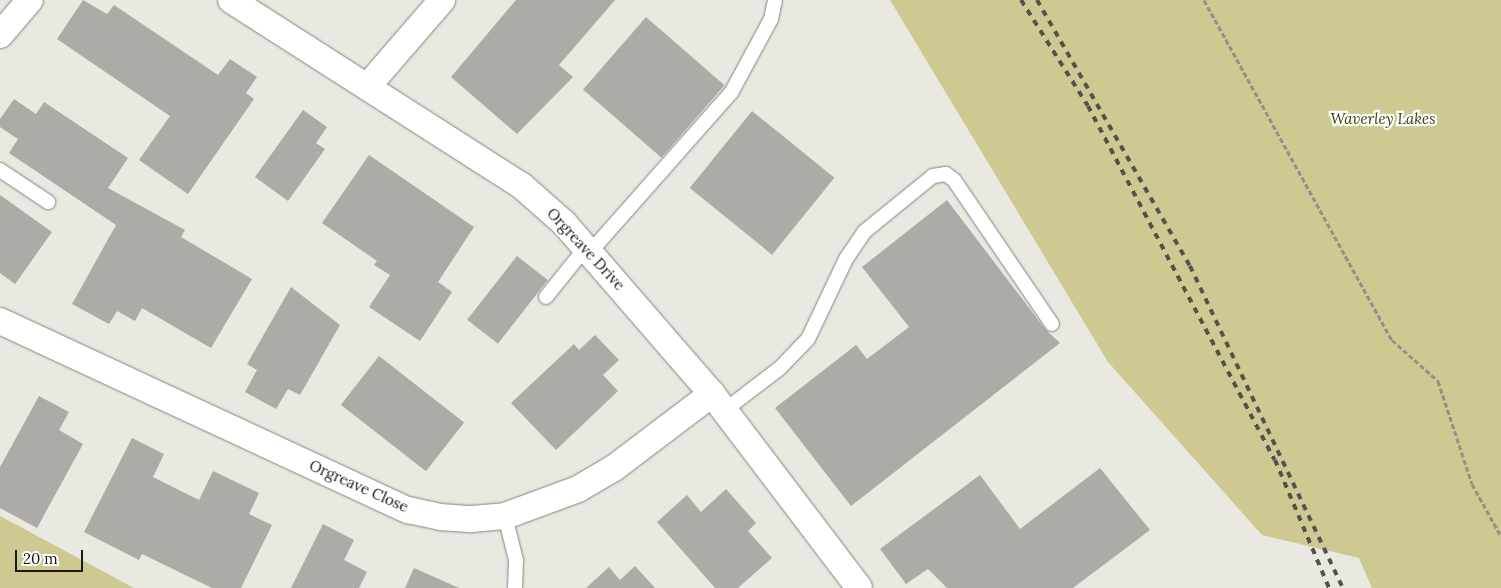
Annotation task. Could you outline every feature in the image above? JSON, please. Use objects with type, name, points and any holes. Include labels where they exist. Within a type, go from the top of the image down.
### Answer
[{"type":"street","points":[[0,35],[30,0]]},
{"type":"street","name":"Orgreave Drive","points":[[231,0],[522,186],[589,248],[719,402],[859,588]]},
{"type":"street","points":[[367,87],[442,0]]},
{"type":"street","name":"Orgreave Close","points":[[0,321],[408,510],[464,519],[505,516],[578,489],[719,402]]},
{"type":"lane","points":[[546,297],[731,92],[771,19],[776,0]]},
{"type":"lane","points":[[0,170],[48,202]]},
{"type":"lane","points":[[719,402],[780,368],[808,339],[846,259],[864,232],[933,176],[946,174],[954,180],[1052,324]]},
{"type":"lane","points":[[505,516],[516,560],[515,588]]},
{"type":"path","points":[[1204,0],[1392,340],[1438,381],[1472,484],[1501,536]]},
{"type":"green space","name":"Waverley Lakes","points":[[890,0],[1501,0],[1501,588],[1372,588],[1359,558],[1262,535],[1108,362]]},
{"type":"green space","points":[[0,516],[134,588],[0,588]]},
{"type":"building","points":[[83,0],[107,14],[114,5],[218,75],[230,59],[257,77],[246,93],[254,99],[188,194],[139,160],[170,116],[57,39]]},
{"type":"building","points":[[516,0],[615,0],[559,65],[573,77],[517,134],[451,77]]},
{"type":"building","points":[[646,17],[724,85],[662,158],[583,89]]},
{"type":"building","points":[[14,99],[36,114],[44,102],[128,158],[108,188],[185,230],[181,237],[252,279],[211,348],[142,308],[135,321],[117,311],[109,324],[72,304],[116,225],[9,153],[18,139],[0,127],[0,119]]},
{"type":"building","points":[[303,110],[327,127],[316,143],[325,149],[288,201],[255,177]]},
{"type":"building","points":[[752,111],[834,178],[772,255],[690,188]]},
{"type":"building","points":[[369,155],[474,227],[438,282],[452,292],[420,341],[369,307],[390,275],[374,265],[377,261],[322,223]]},
{"type":"building","points":[[0,195],[52,232],[15,284],[0,273]]},
{"type":"building","points":[[947,200],[1045,329],[1060,343],[851,506],[775,408],[856,345],[867,359],[909,327],[862,267]]},
{"type":"building","points":[[517,256],[548,280],[498,344],[467,320]]},
{"type":"building","points":[[291,287],[340,325],[300,395],[288,389],[276,409],[245,392],[257,370],[247,364]]},
{"type":"building","points":[[595,335],[619,360],[603,375],[618,391],[556,450],[511,403],[574,344],[579,350]]},
{"type":"building","points":[[379,356],[464,422],[426,471],[341,405]]},
{"type":"building","points":[[39,396],[69,412],[59,430],[83,444],[37,528],[0,508],[0,467]]},
{"type":"building","points":[[132,438],[164,454],[153,477],[199,500],[213,471],[259,493],[249,514],[272,525],[241,588],[212,588],[142,554],[139,560],[84,532]]},
{"type":"building","points":[[1100,468],[1150,530],[1073,588],[947,588],[928,569],[906,584],[880,549],[980,475],[1020,529]]},
{"type":"building","points":[[726,489],[756,523],[748,531],[772,558],[738,588],[715,588],[657,522],[687,495],[701,512]]},
{"type":"building","points":[[323,524],[354,540],[344,560],[367,572],[359,588],[291,588]]},
{"type":"building","points":[[635,566],[655,588],[586,588],[609,567],[620,580]]},
{"type":"building","points":[[414,568],[459,588],[405,588]]},
{"type":"railway","points":[[1021,0],[1088,106],[1275,460],[1329,588]]},
{"type":"railway","points":[[1037,0],[1190,266],[1343,588]]}]
